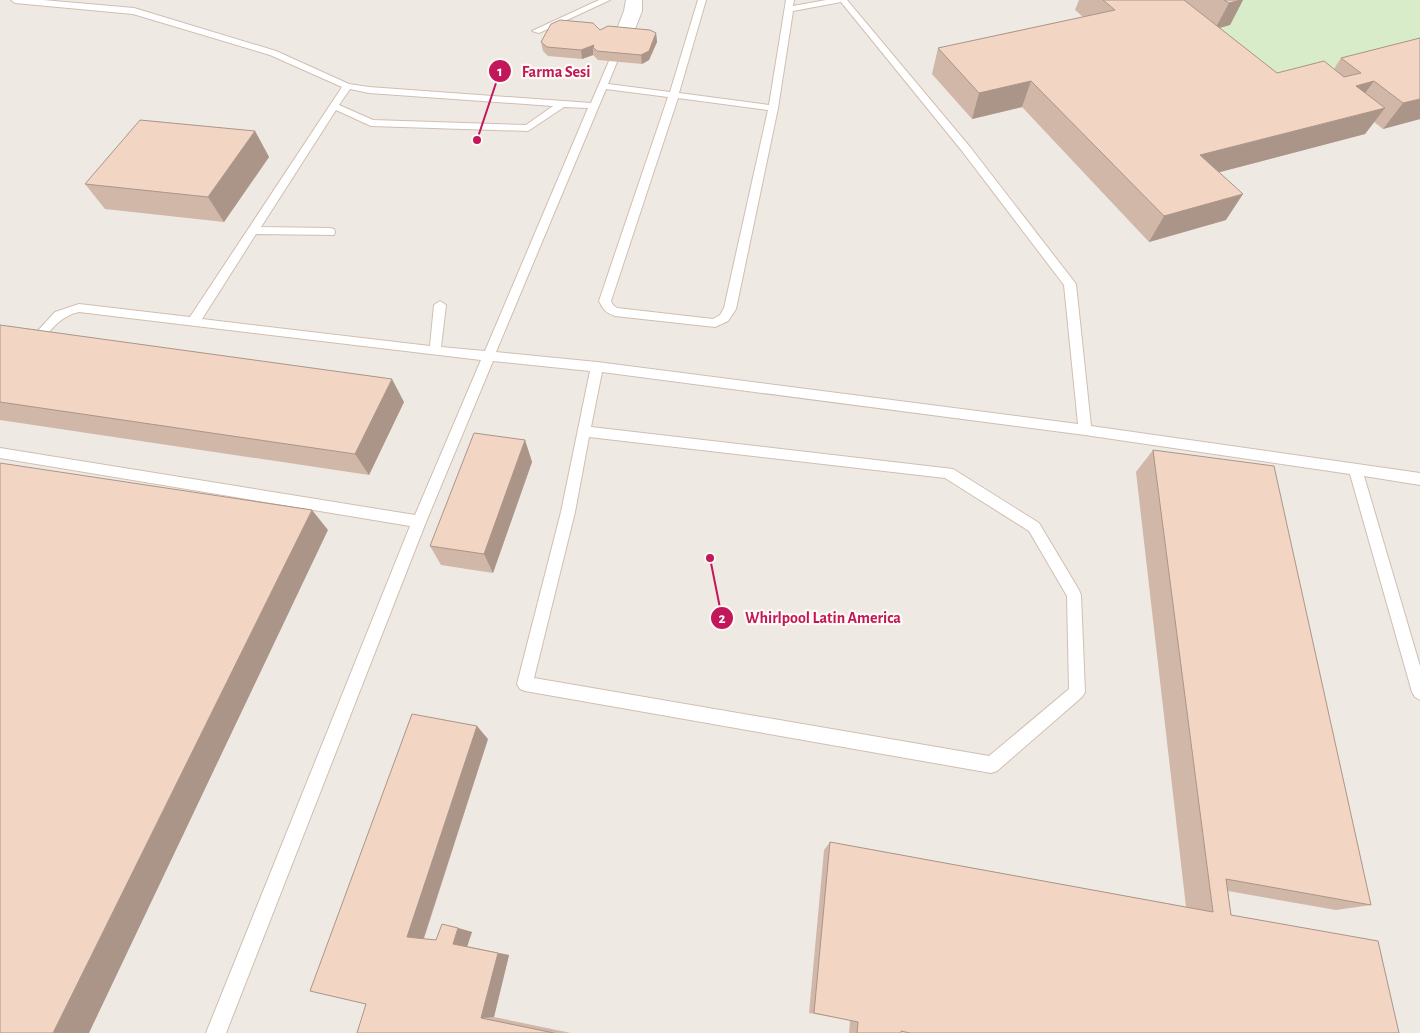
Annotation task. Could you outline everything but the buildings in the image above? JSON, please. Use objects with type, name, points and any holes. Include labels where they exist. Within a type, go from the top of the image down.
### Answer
[{"type":"street","points":[[619,47],[633,11],[634,0]]},
{"type":"lane","points":[[15,0],[134,11],[273,52],[347,86],[369,90],[594,106]]},
{"type":"lane","points":[[536,31],[606,0]]},
{"type":"lane","points":[[702,0],[674,95],[605,301],[608,308],[615,312],[715,323],[724,318],[730,309],[773,108],[790,5],[841,0],[966,149],[1070,284],[1085,430]]},
{"type":"lane","points":[[216,1033],[419,522],[619,47]]},
{"type":"lane","points":[[194,321],[347,86]]},
{"type":"lane","points":[[603,86],[773,108]]},
{"type":"lane","points":[[334,106],[371,123],[528,128],[562,104]]},
{"type":"lane","points":[[254,230],[330,232]]},
{"type":"lane","points":[[434,351],[440,305]]},
{"type":"lane","points":[[38,339],[55,317],[65,311],[79,308],[434,351],[597,368],[1085,430],[1420,479]]},
{"type":"lane","points":[[584,431],[948,473],[1034,527],[1074,595],[1077,692],[991,765],[525,684],[568,512],[584,431],[597,368]]},
{"type":"lane","points":[[0,453],[419,522]]},
{"type":"lane","points":[[1356,471],[1420,692]]},
{"type":"shaded area","points":[[0,0],[1174,0],[1401,50],[1420,61],[1420,1033],[0,1033]]},
{"type":"green space","points":[[1174,0],[1420,0],[1420,61],[1401,50],[1280,82]]},
{"type":"place","name":"Farma Sesi","points":[[477,140]]},
{"type":"place","name":"Whirlpool Latin America","points":[[710,558]]}]
